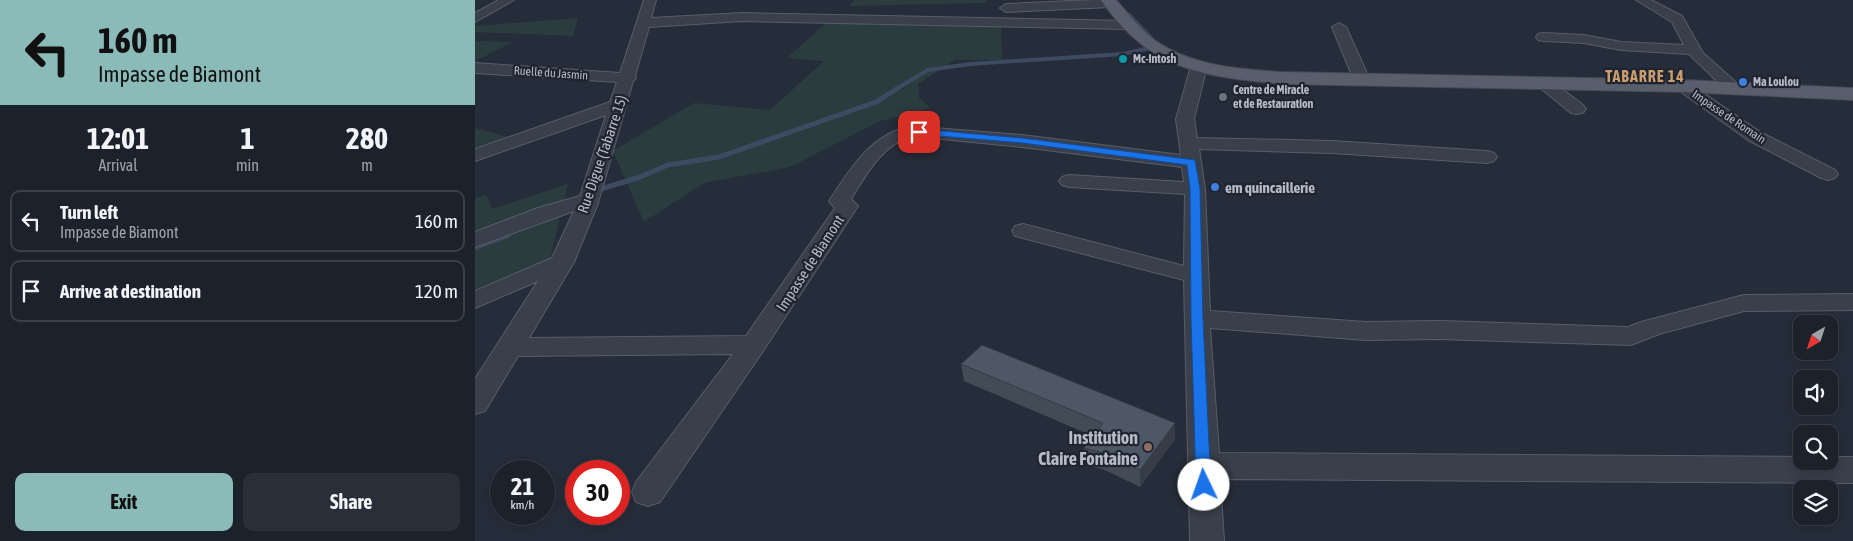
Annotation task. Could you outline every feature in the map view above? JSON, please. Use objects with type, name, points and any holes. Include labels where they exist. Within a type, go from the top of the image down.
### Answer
[{"type":"main road","points":[[1109,1],[1129,25],[1159,50],[1170,56],[1199,66],[1225,72],[1262,77],[1683,86],[1853,94]]},
{"type":"street","points":[[475,18],[509,0]]},
{"type":"street","name":"Rue Digue (Tabarre 15)","points":[[475,403],[562,262],[587,204],[628,78],[650,0]]},
{"type":"street","points":[[1642,0],[1677,19],[1697,55],[1733,88]]},
{"type":"street","points":[[989,9],[1109,1]]},
{"type":"street","points":[[642,23],[742,17],[1129,25]]},
{"type":"street","points":[[1339,27],[1362,80]]},
{"type":"street","points":[[1543,37],[1584,39],[1621,46],[1695,50]]},
{"type":"street","points":[[1199,66],[1185,119],[1195,189],[1197,319],[1207,541]]},
{"type":"street","name":"Ruelle du Jasmin","points":[[475,68],[628,78]]},
{"type":"street","points":[[1544,83],[1577,109]]},
{"type":"street","name":"Impasse de Romain","points":[[1683,86],[1754,136],[1828,174]]},
{"type":"street","points":[[475,155],[619,105]]},
{"type":"street","name":"Impasse de Biamont","points":[[754,345],[847,206],[839,201],[863,165],[896,134],[910,131],[1190,153]]},
{"type":"street","points":[[1190,153],[1332,148],[1487,157]]},
{"type":"street","points":[[1069,181],[1195,189]]},
{"type":"street","points":[[475,240],[546,212],[587,204]]},
{"type":"street","points":[[1023,231],[1196,276]]},
{"type":"street","points":[[475,300],[562,262]]},
{"type":"street","points":[[1197,319],[1366,330],[1439,330],[1631,336],[1650,328],[1744,303],[1853,302]]},
{"type":"street","points":[[509,348],[754,345]]},
{"type":"street","points":[[648,492],[754,345]]},
{"type":"street","points":[[1203,466],[1853,470]]},
{"type":"shaded area","points":[[854,0],[987,0],[984,3],[849,6]]},
{"type":"shaded area","points":[[578,18],[573,36],[475,32],[475,26]]},
{"type":"shaded area","points":[[826,23],[1001,27],[1002,60],[954,60],[918,84],[919,98],[931,108],[880,121],[790,167],[704,183],[644,222],[613,151],[694,103],[770,110],[824,61],[787,58]]},
{"type":"shaded area","points":[[475,41],[513,42],[475,61]]},
{"type":"shaded area","points":[[475,128],[512,138],[475,150]]},
{"type":"shaded area","points":[[568,184],[550,259],[475,294],[475,198],[486,195],[492,209]]},
{"type":"building","points":[[982,345],[1175,423],[1140,470],[1104,453],[1084,448],[1103,423],[961,364]]},
{"type":"waterway","points":[[1128,14],[1152,39]]},
{"type":"waterway","points":[[896,89],[928,70],[970,64],[1123,54],[1154,47]]},
{"type":"waterway","points":[[598,193],[601,189],[640,177],[668,165],[719,157],[876,102],[898,88]]},
{"type":"waterway","points":[[475,247],[508,235]]},
{"type":"place","name":"Mc-Intosh","points":[[1123,59]]},
{"type":"place","name":"Ma Loulou","points":[[1743,82]]},
{"type":"place","name":"Centre de Miracle et de Restauration","points":[[1223,97]]},
{"type":"place","name":"em quincaillerie","points":[[1215,187]]},
{"type":"place","name":"Institution Claire Fontaine","points":[[1148,447]]},
{"type":"district","name":"TABARRE 14","points":[[1645,76]]},
{"type":"route","points":[[919,132],[1022,141],[1191,162],[1195,189],[1197,319],[1204,485]]}]
